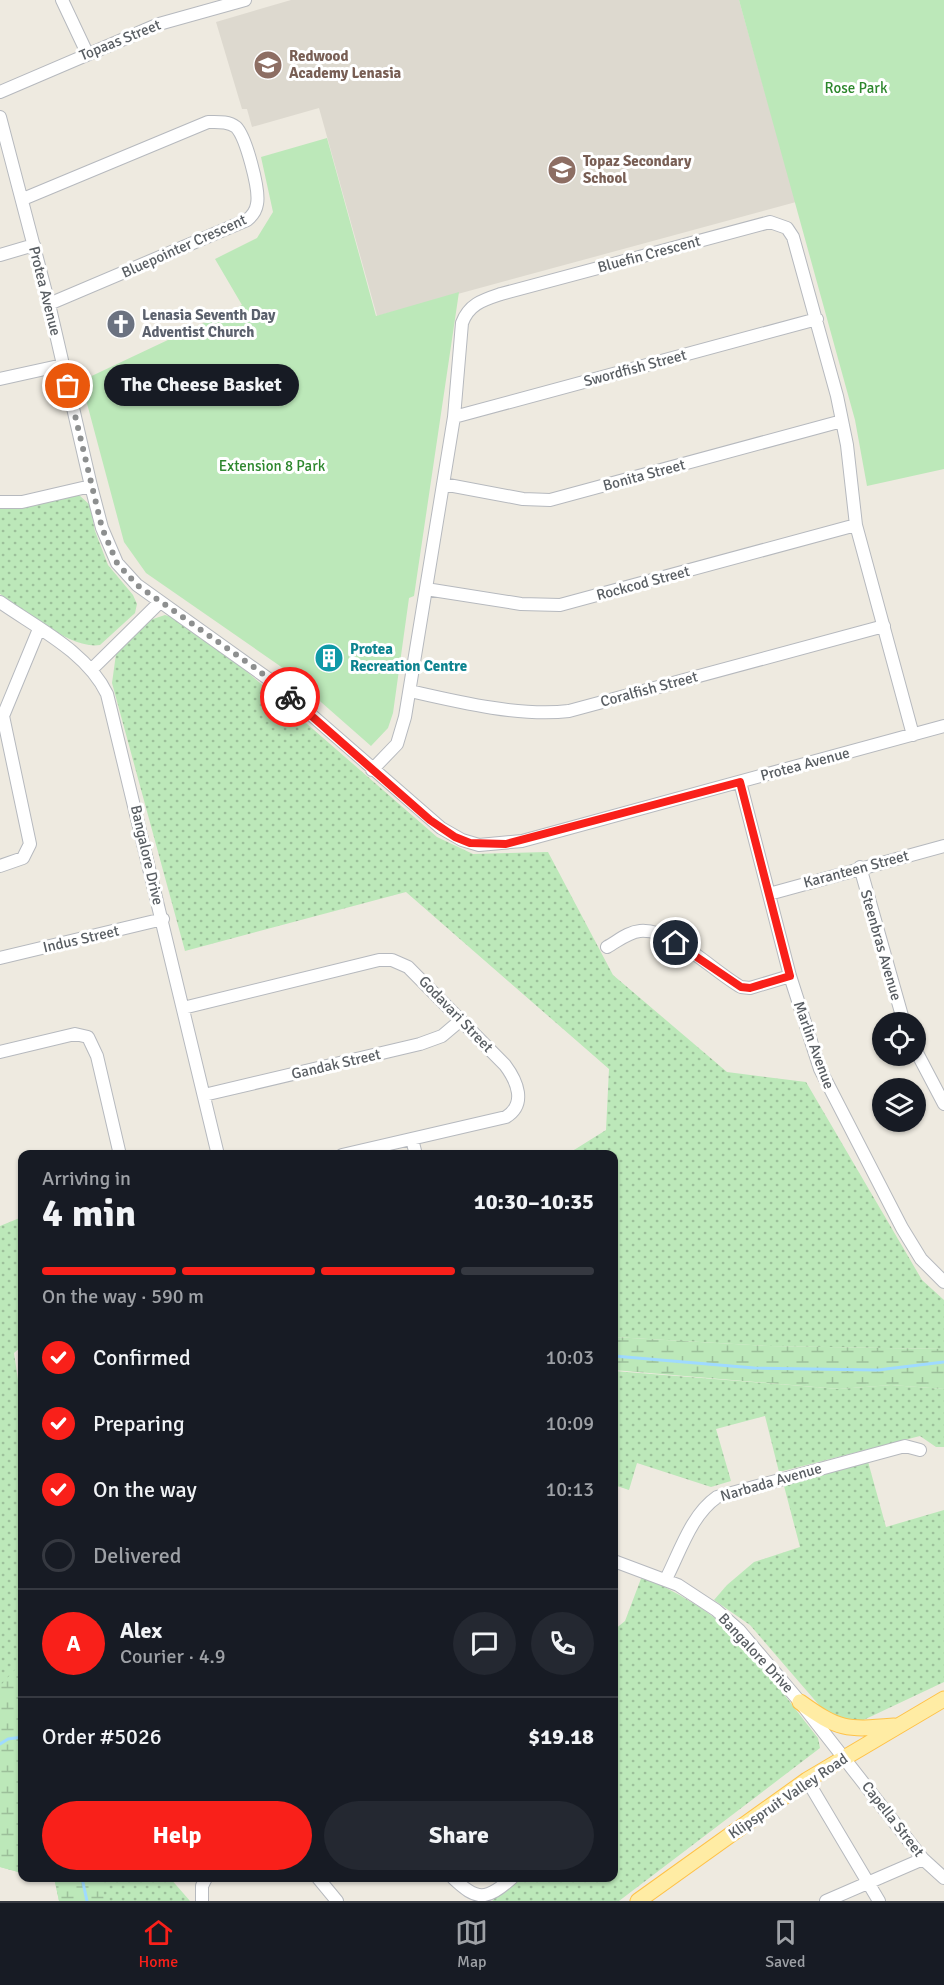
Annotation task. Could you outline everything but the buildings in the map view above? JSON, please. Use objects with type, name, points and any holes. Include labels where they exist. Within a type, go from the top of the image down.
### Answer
[{"type":"main road","name":"Klipspruit Valley Road","points":[[638,1901],[807,1780],[944,1699]]},
{"type":"main road","points":[[800,1701],[828,1722],[844,1728],[897,1726]]},
{"type":"street","points":[[62,0],[87,54]]},
{"type":"street","name":"Topaas Street","points":[[0,92],[169,21],[245,0]]},
{"type":"street","name":"Protea Avenue","points":[[0,117],[23,199],[102,528],[117,563],[137,585],[277,685],[372,770],[449,834],[470,843],[492,846],[522,841],[944,726]]},
{"type":"street","name":"Bluepointer Crescent","points":[[23,199],[208,122],[225,122],[236,128],[244,141],[252,170],[257,204],[247,220],[49,304]]},
{"type":"street","name":"Bluefin Crescent","points":[[372,770],[397,744],[410,691],[454,417],[460,335],[467,312],[478,302],[764,223],[776,223],[787,228],[794,237],[842,421],[856,525],[913,735]]},
{"type":"street","points":[[0,255],[34,245]]},
{"type":"street","name":"Swordfish Street","points":[[454,417],[817,319]]},
{"type":"street","points":[[0,379],[63,365]]},
{"type":"street","name":"Bonita Street","points":[[443,484],[523,499],[550,500],[842,421]]},
{"type":"street","points":[[0,502],[22,502],[91,486]]},
{"type":"street","name":"Rockcod Street","points":[[426,589],[520,604],[560,605],[856,525]]},
{"type":"street","name":"Bangalore Drive","points":[[0,602],[92,669],[102,684],[112,709],[217,1150]]},
{"type":"street","points":[[92,669],[160,602]]},
{"type":"street","name":"Coralfish Street","points":[[410,691],[511,709],[544,712],[569,711],[884,626]]},
{"type":"street","points":[[0,866],[23,858],[30,844],[6,758],[4,711],[39,629]]},
{"type":"street","name":"Marlin Avenue","points":[[740,782],[790,976],[813,1052],[827,1084],[902,1228],[921,1259],[944,1282]]},
{"type":"street","name":"Karanteen Street","points":[[769,894],[860,867],[944,846]]},
{"type":"street","name":"Steenbras Avenue","points":[[860,867],[901,1012]]},
{"type":"street","name":"Indus Street","points":[[0,958],[163,919]]},
{"type":"street","points":[[608,947],[632,933],[646,931],[676,943],[741,987],[750,988],[790,976]]},
{"type":"street","name":"Godavari Street","points":[[183,1008],[379,960],[392,960],[408,967],[511,1073],[518,1090],[518,1107],[506,1116],[364,1150]]},
{"type":"street","name":"Gandak Street","points":[[204,1095],[420,1044],[442,1036],[461,1020]]},
{"type":"street","points":[[0,1052],[75,1034],[88,1037],[97,1056],[119,1150]]},
{"type":"street","points":[[924,1066],[944,1104]]},
{"type":"street","points":[[412,1139],[415,1150]]},
{"type":"street","name":"Narbada Avenue","points":[[666,1579],[695,1520],[709,1502],[717,1497],[905,1446],[920,1450]]},
{"type":"street","name":"Bangalore Drive","points":[[618,1562],[666,1579],[728,1619],[800,1701],[844,1758]]},
{"type":"street","name":"Capella Street","points":[[844,1758],[923,1859],[944,1878]]},
{"type":"street","points":[[807,1780],[879,1901]]},
{"type":"street","points":[[826,1901],[923,1859]]},
{"type":"street","points":[[202,1901],[204,1882]]},
{"type":"street","points":[[321,1882],[337,1901]]},
{"type":"street","points":[[457,1882],[468,1895],[477,1899],[488,1897],[507,1882]]},
{"type":"shaded area","name":"Topaz Secondary School","points":[[291,0],[739,0],[796,202],[377,316],[319,108],[252,127],[247,109],[242,109],[216,22]]},
{"type":"green space","name":"Rose Park","points":[[739,0],[944,0],[944,469],[867,486],[855,420]]},
{"type":"green space","name":"Extension 8 Park","points":[[327,138],[376,316],[459,292],[414,596],[409,598],[393,713],[388,728],[371,746],[280,666],[146,573],[124,542],[81,381],[242,305],[215,259],[257,238],[273,212],[261,157]]},
{"type":"green space","points":[[79,495],[90,505],[95,531],[108,565],[133,595],[137,604],[135,613],[100,645],[88,645],[62,635],[0,594],[0,507],[27,507]]},
{"type":"green space","points":[[165,615],[175,618],[245,670],[437,837],[473,854],[548,852],[613,975],[727,1072],[806,1082],[922,1280],[944,1300],[944,1349],[768,1346],[618,1337],[618,1150],[574,1150],[606,1130],[609,1069],[406,892],[185,951],[112,683],[116,654],[150,620]]},
{"type":"green space","points":[[18,1219],[18,1350],[14,1353],[18,1380],[18,1872],[0,1867],[0,1226]]},
{"type":"green space","points":[[618,1337],[768,1346],[944,1349],[944,1389],[891,1385],[839,1389],[618,1370]]},
{"type":"green space","points":[[618,1371],[839,1389],[891,1385],[944,1389],[944,1447],[936,1447],[920,1436],[779,1472],[765,1416],[716,1429],[731,1481],[711,1487],[637,1463],[629,1490],[618,1486]]},
{"type":"green space","points":[[867,1458],[886,1527],[944,1510],[944,1682],[855,1724],[825,1712],[750,1625],[714,1600],[727,1585],[754,1562],[800,1547],[784,1486]]},
{"type":"green space","points":[[642,1576],[692,1602],[726,1627],[747,1649],[818,1738],[820,1748],[619,1901],[492,1901],[513,1882],[618,1882],[618,1627],[625,1621]]},
{"type":"green space","points":[[18,1666],[18,1872],[0,1867],[0,1686]]},
{"type":"green space","points":[[55,1882],[173,1882],[190,1901],[59,1901]]},
{"type":"green space","points":[[55,1882],[102,1882],[104,1901],[59,1901]]},
{"type":"waterway","points":[[618,1356],[754,1368],[878,1370],[944,1362]]},
{"type":"waterway","points":[[0,1744],[8,1739],[18,1738]]},
{"type":"waterway","points":[[83,1882],[87,1901]]},
{"type":"way so far","points":[[68,386],[102,528],[117,563],[137,585],[258,670],[290,697]]},
{"type":"place","name":"Redwood Academy Lenasia","points":[[268,65]]},
{"type":"place","name":"Topaz Secondary School","points":[[562,170]]},
{"type":"place","name":"Lenasia Seventh Day Adventist Church","points":[[121,324]]},
{"type":"place","name":"The Cheese Basket","points":[[68,386]]},
{"type":"place","name":"Protea Recreation Centre","points":[[329,658]]},
{"type":"route","points":[[290,697],[430,820],[455,837],[479,845],[492,846],[522,841],[740,782],[790,976],[750,988],[741,987],[676,943]]}]
